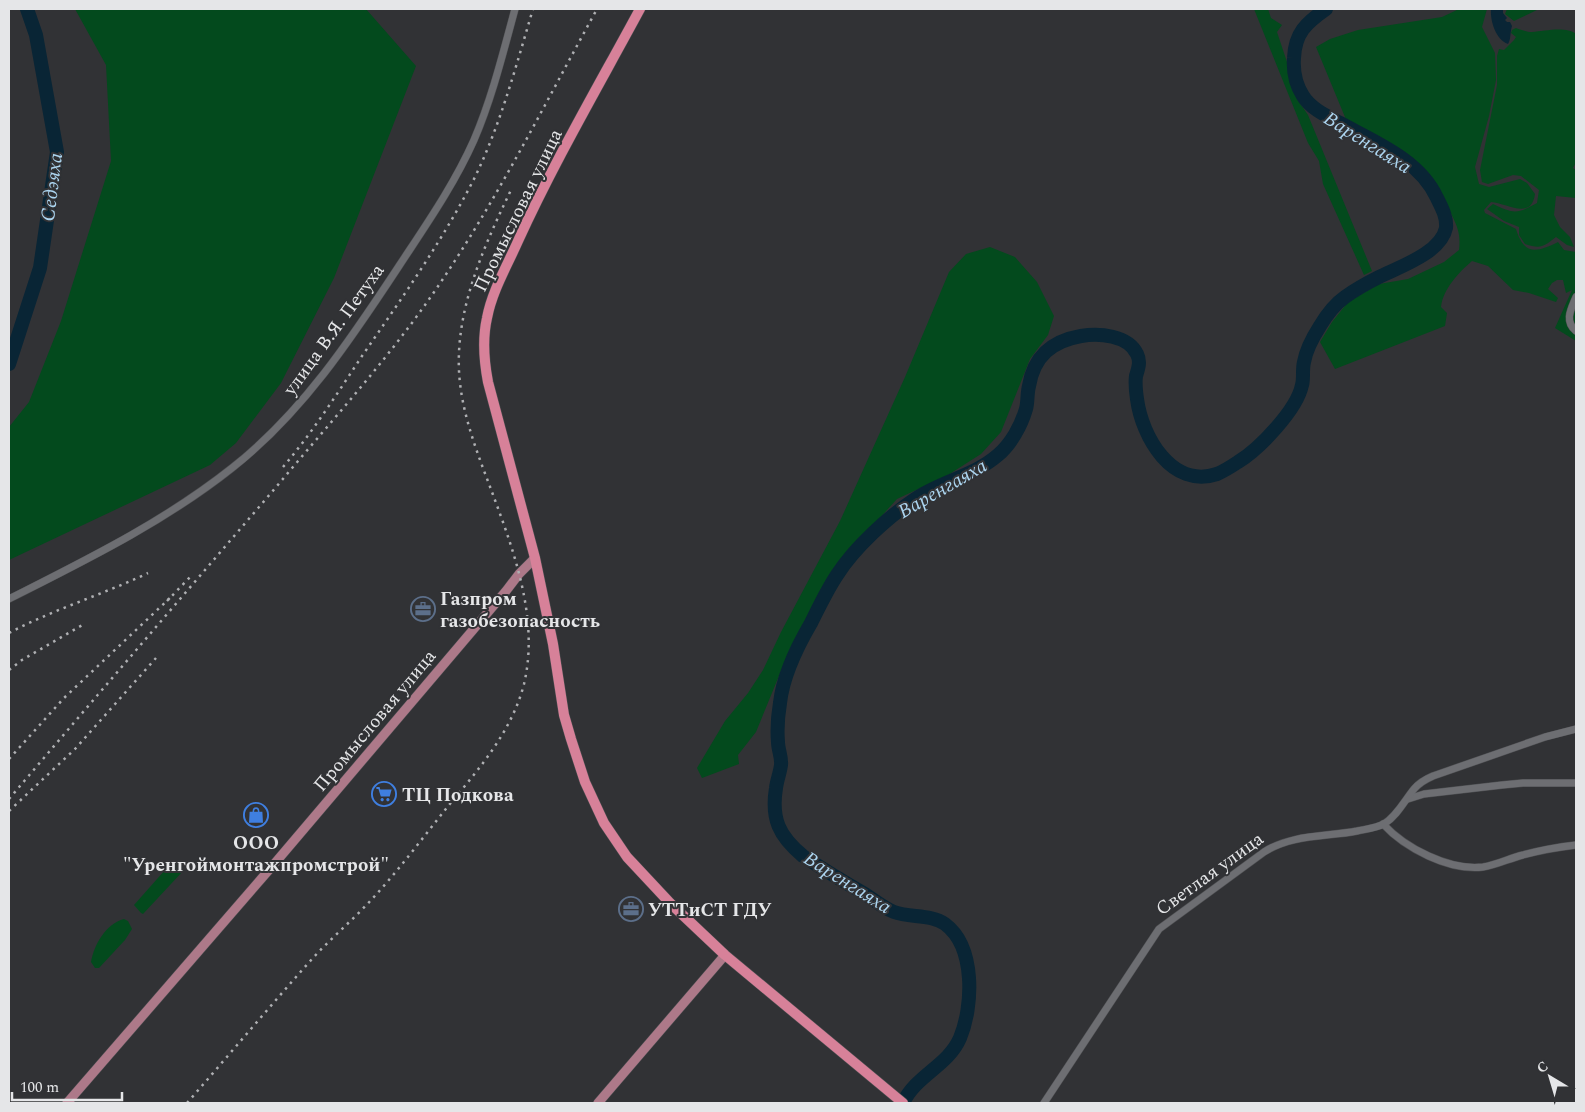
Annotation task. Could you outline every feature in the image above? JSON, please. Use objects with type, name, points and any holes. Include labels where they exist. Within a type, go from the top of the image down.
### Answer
[{"type":"highway","name":"Промысловая улица","points":[[535,558],[486,373],[483,347],[487,317],[497,287],[536,204],[640,9]]},
{"type":"highway","points":[[535,558],[553,644],[564,715],[578,763],[595,804],[614,838],[640,871],[701,933],[903,1103]]},
{"type":"main road","name":"Промысловая улица","points":[[68,1103],[286,850],[519,574],[535,558]]},
{"type":"main road","points":[[598,1103],[725,955]]},
{"type":"street","name":"улица В.Я. Петуха","points":[[9,599],[88,559],[183,504],[256,449],[290,415],[325,374],[361,324],[456,177],[483,116],[515,9]]},
{"type":"street","points":[[1576,297],[1569,317],[1576,331]]},
{"type":"street","points":[[1576,729],[1545,737],[1433,776],[1415,788],[1384,824],[1395,836],[1426,855],[1441,861],[1470,866],[1482,867],[1523,855],[1576,845]]},
{"type":"street","points":[[1407,799],[1424,794],[1523,783],[1576,783]]},
{"type":"street","name":"Светлая улица","points":[[1044,1103],[1153,936],[1167,922],[1274,845],[1294,839],[1354,832],[1384,824]]},
{"type":"green space","points":[[75,9],[366,9],[416,66],[334,278],[281,383],[236,443],[210,465],[9,560],[9,427],[29,402],[61,321],[111,161],[106,65]]},
{"type":"green space","points":[[1254,9],[1268,9],[1271,18],[1282,25],[1277,32],[1297,99],[1308,115],[1372,271],[1364,275],[1323,184],[1319,161],[1308,143]]},
{"type":"green space","points":[[1459,9],[1487,9],[1482,27],[1495,53],[1496,80],[1489,116],[1475,167],[1479,184],[1489,187],[1520,179],[1527,183],[1535,194],[1533,202],[1524,209],[1491,202],[1484,210],[1485,213],[1516,229],[1523,244],[1527,247],[1537,250],[1558,242],[1564,250],[1576,252],[1576,341],[1555,328],[1572,290],[1566,293],[1563,280],[1557,280],[1552,283],[1548,289],[1558,298],[1556,302],[1513,290],[1488,266],[1472,261],[1448,287],[1442,300],[1441,307],[1447,313],[1445,326],[1335,369],[1320,342],[1332,322],[1348,302],[1379,284],[1408,279],[1444,262],[1459,250],[1459,234],[1437,186],[1418,164],[1385,140],[1347,122],[1316,47],[1330,39],[1358,30],[1442,17]]},
{"type":"green space","points":[[1507,9],[1539,9],[1514,21],[1505,14]]},
{"type":"green space","points":[[1516,28],[1532,32],[1567,30],[1576,34],[1576,162],[1573,168],[1576,170],[1576,198],[1556,196],[1554,215],[1560,227],[1570,237],[1574,247],[1567,245],[1556,237],[1542,246],[1525,244],[1519,235],[1519,227],[1504,221],[1487,209],[1493,204],[1506,210],[1520,211],[1537,203],[1539,190],[1521,176],[1513,175],[1488,184],[1482,182],[1480,170],[1497,85],[1497,56],[1499,49],[1504,50],[1514,40],[1516,37],[1511,33]]},
{"type":"green space","points":[[990,247],[1015,257],[1037,282],[1054,316],[1048,335],[1030,359],[1001,432],[981,454],[948,475],[897,499],[836,566],[790,649],[756,732],[738,755],[739,764],[702,778],[697,768],[725,721],[748,693],[763,670],[840,521],[905,377],[949,272],[966,254]]},
{"type":"green space","points":[[173,861],[184,870],[143,914],[141,913],[134,905]]},
{"type":"green space","points":[[124,919],[128,921],[132,929],[125,940],[99,968],[95,968],[91,962],[98,942],[106,930]]},
{"type":"water","points":[[1491,9],[1503,9],[1503,13],[1507,18],[1505,20],[1510,22],[1512,26],[1508,44],[1500,39],[1497,34]]},
{"type":"waterway","name":"Седэяха","points":[[9,364],[40,268],[57,152],[36,35],[27,9]]},
{"type":"waterway","name":"Варенгаяха","points":[[903,1103],[916,1085],[948,1056],[960,1038],[968,1010],[969,978],[967,962],[955,934],[945,924],[927,917],[894,912],[803,856],[783,834],[776,818],[775,809],[776,788],[781,768],[778,722],[784,682],[791,662],[833,581],[844,564],[862,543],[915,499],[936,487],[979,468],[998,455],[1007,446],[1024,415],[1031,375],[1035,366],[1040,358],[1053,346],[1071,338],[1088,335],[1104,335],[1127,343],[1133,348],[1139,360],[1136,376],[1137,399],[1145,429],[1153,443],[1173,467],[1186,474],[1201,477],[1217,474],[1238,462],[1256,448],[1276,428],[1293,406],[1303,382],[1305,357],[1310,344],[1322,322],[1334,307],[1357,289],[1428,252],[1443,237],[1446,228],[1445,216],[1441,205],[1420,173],[1382,145],[1320,112],[1306,101],[1301,92],[1294,68],[1295,49],[1299,35],[1307,24],[1326,9]]},
{"type":"railway","points":[[283,467],[324,413],[407,290],[463,200],[493,136],[533,9]]},
{"type":"railway","points":[[9,799],[353,397],[408,328],[449,270],[494,197],[597,9]]},
{"type":"railway","points":[[187,1103],[312,959],[365,907],[402,865],[493,749],[519,701],[528,659],[529,633],[526,608],[514,557],[470,428],[460,386],[459,371],[459,347],[467,301],[482,255],[511,190]]},
{"type":"railway","points":[[9,633],[26,624],[148,573]]},
{"type":"railway","points":[[167,601],[193,574]]},
{"type":"railway","points":[[9,759],[64,698],[172,596]]},
{"type":"railway","points":[[9,670],[22,660],[84,624]]},
{"type":"railway","points":[[9,811],[75,749],[156,658]]},
{"type":"place","name":"Газпром газобезопасность","points":[[423,609]]},
{"type":"place","name":"ТЦ Подкова","points":[[384,794]]},
{"type":"place","name":"ООО \"Уренгоймонтажпромстрой\"","points":[[256,815]]},
{"type":"place","name":"УТТиСТ ГДУ","points":[[631,909]]}]
